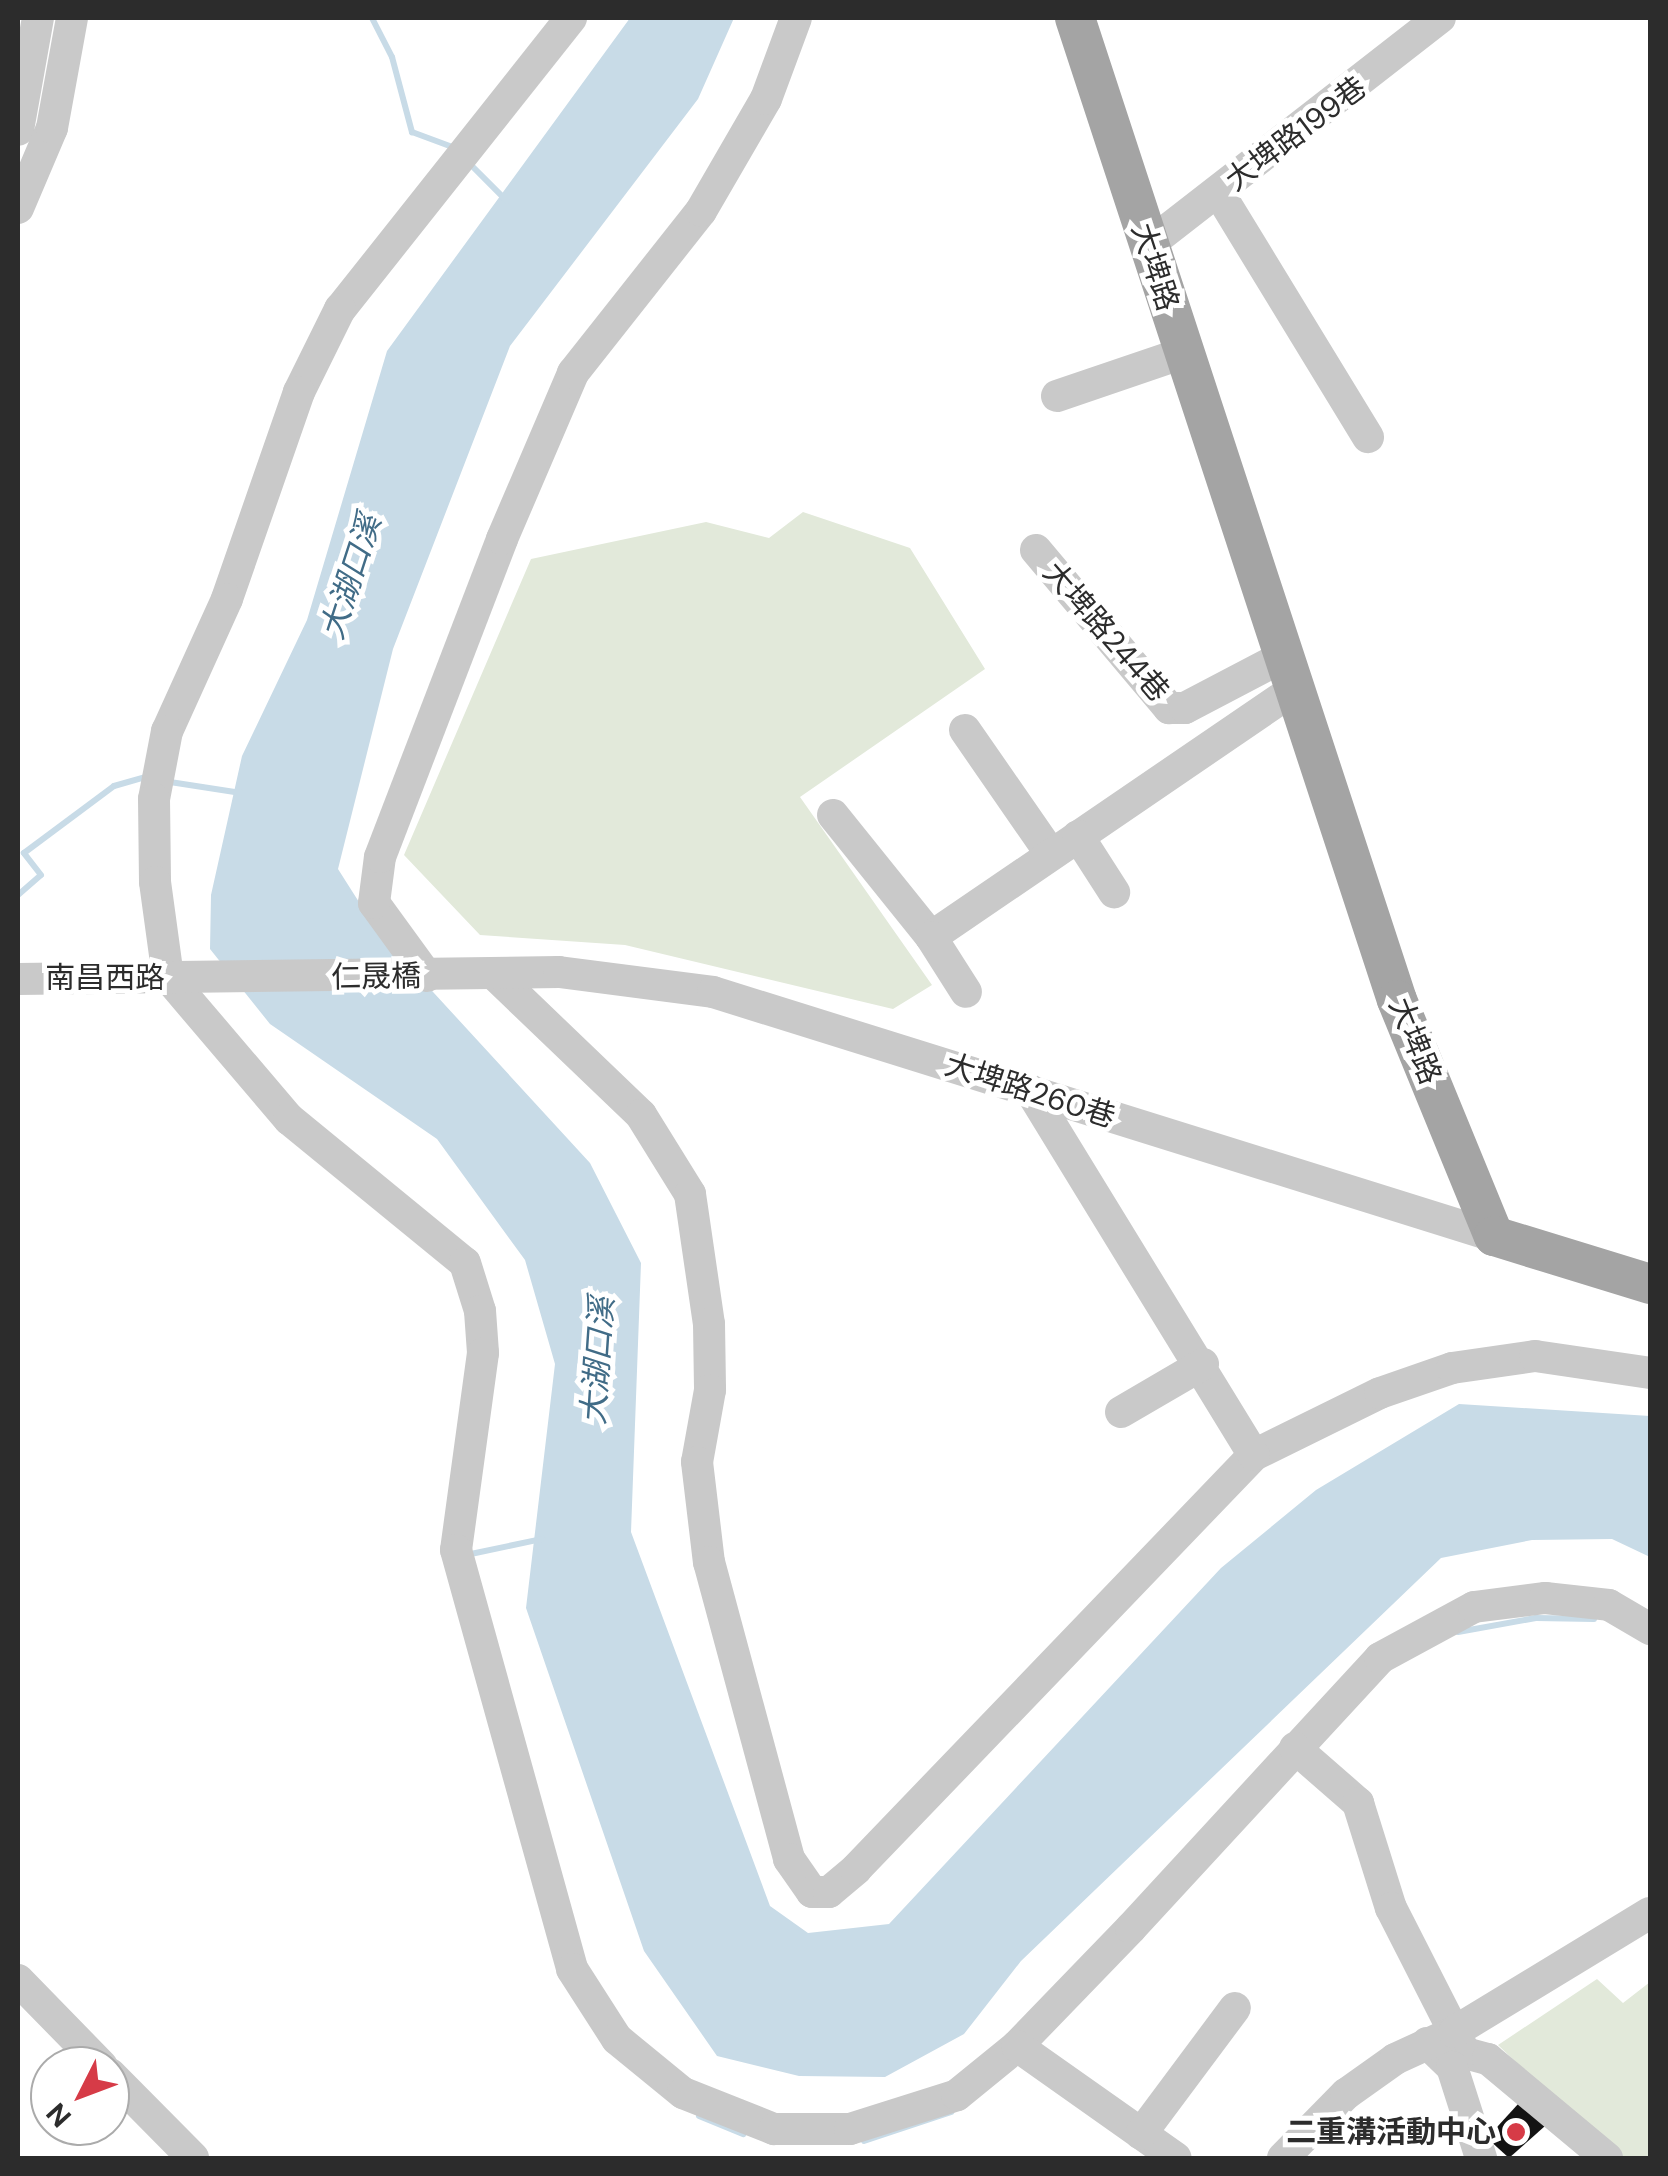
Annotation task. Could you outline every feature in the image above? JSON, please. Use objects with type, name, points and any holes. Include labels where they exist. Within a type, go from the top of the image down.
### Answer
[{"type":"main road","name":"大埤路","points":[[1075,18],[1182,354],[1292,671],[1397,1000],[1494,1236]]},
{"type":"main road","points":[[1494,1236],[1650,1284]]},
{"type":"street","points":[[18,130],[38,18]]},
{"type":"street","points":[[18,208],[52,128],[72,18]]},
{"type":"street","points":[[571,18],[340,310],[299,392],[228,599],[167,731],[154,799],[155,882],[181,978],[289,1120],[465,1262],[480,1311],[484,1352],[456,1550],[572,1969],[616,2038],[683,2093],[774,2129],[850,2129],[899,2118],[956,2095],[1017,2046],[1380,1658],[1474,1607],[1545,1598],[1609,1606],[1650,1629]]},
{"type":"street","points":[[427,976],[374,903],[380,856],[468,627],[573,374],[701,211],[766,99],[796,18]]},
{"type":"street","name":"大埤路199巷","points":[[1148,244],[1219,193],[1425,24]]},
{"type":"street","points":[[1219,193],[1368,437]]},
{"type":"street","points":[[1057,396],[1182,354]]},
{"type":"street","name":"大埤路244巷","points":[[1036,550],[1168,708],[1185,708],[1292,671]]},
{"type":"street","points":[[931,937],[1065,845],[1292,671]]},
{"type":"street","points":[[966,730],[1065,845],[1114,892]]},
{"type":"street","points":[[833,816],[931,937],[966,992]]},
{"type":"street","name":"仁晟橋","points":[[181,978],[560,972]]},
{"type":"street","name":"大埤路260巷","points":[[560,972],[713,992],[1494,1236]]},
{"type":"street","points":[[495,975],[641,1115],[690,1194],[709,1324],[710,1390],[697,1462],[709,1562],[789,1859],[812,1892],[828,1892],[856,1869],[1254,1455],[1380,1394],[1452,1368],[1535,1356],[1650,1373]]},
{"type":"street","name":"南昌西路","points":[[18,978],[181,978]]},
{"type":"street","points":[[1030,1090],[1204,1364],[1254,1455]]},
{"type":"street","points":[[1121,1412],[1204,1364]]},
{"type":"street","points":[[1294,1748],[1358,1803],[1390,1908],[1449,2049],[1480,2158]]},
{"type":"street","points":[[1283,2158],[1346,2094],[1449,2049],[1650,1913]]},
{"type":"street","points":[[18,1980],[82,2046]]},
{"type":"street","points":[[1141,2134],[1234,2008]]},
{"type":"street","points":[[1017,2046],[1176,2158]]},
{"type":"street","points":[[1449,2049],[1488,2059],[1607,2158]]},
{"type":"street","points":[[130,2094],[193,2158]]},
{"type":"green space","points":[[803,512],[910,548],[985,669],[800,797],[932,985],[893,1009],[625,945],[480,935],[404,855],[531,559],[706,522],[769,538]]},
{"type":"green space","points":[[1597,1979],[1623,2003],[1650,1982],[1650,2158],[1616,2158],[1498,2045]]},
{"type":"water","name":"大湖口溪","points":[[630,18],[734,18],[698,99],[510,346],[393,649],[338,869],[378,932],[590,1163],[641,1263],[631,1532],[770,1906],[808,1933],[889,1924],[1221,1568],[1316,1490],[1459,1404],[1650,1416],[1650,1557],[1612,1539],[1532,1540],[1441,1558],[1021,1961],[964,2034],[885,2077],[799,2076],[717,2056],[644,1951],[526,1608],[555,1364],[525,1260],[437,1139],[270,1024],[210,949],[211,895],[242,756],[307,620],[387,351]]},
{"type":"building","name":"二重溝活動中心","points":[[1519,2103],[1545,2126],[1509,2158],[1487,2138]]},
{"type":"waterway","points":[[372,18],[392,57],[412,132],[455,148]]},
{"type":"waterway","points":[[470,164],[507,201]]},
{"type":"waterway","points":[[18,895],[41,875],[24,853],[114,786],[148,776]]},
{"type":"waterway","points":[[170,782],[241,793]]},
{"type":"waterway","points":[[466,1555],[542,1539]]},
{"type":"waterway","points":[[1458,1632],[1536,1618],[1594,1619]]},
{"type":"waterway","points":[[864,2141],[951,2112]]},
{"type":"waterway","points":[[699,2116],[743,2134]]},
{"type":"place","name":"二重溝活動中心","points":[[1516,2132]]}]
